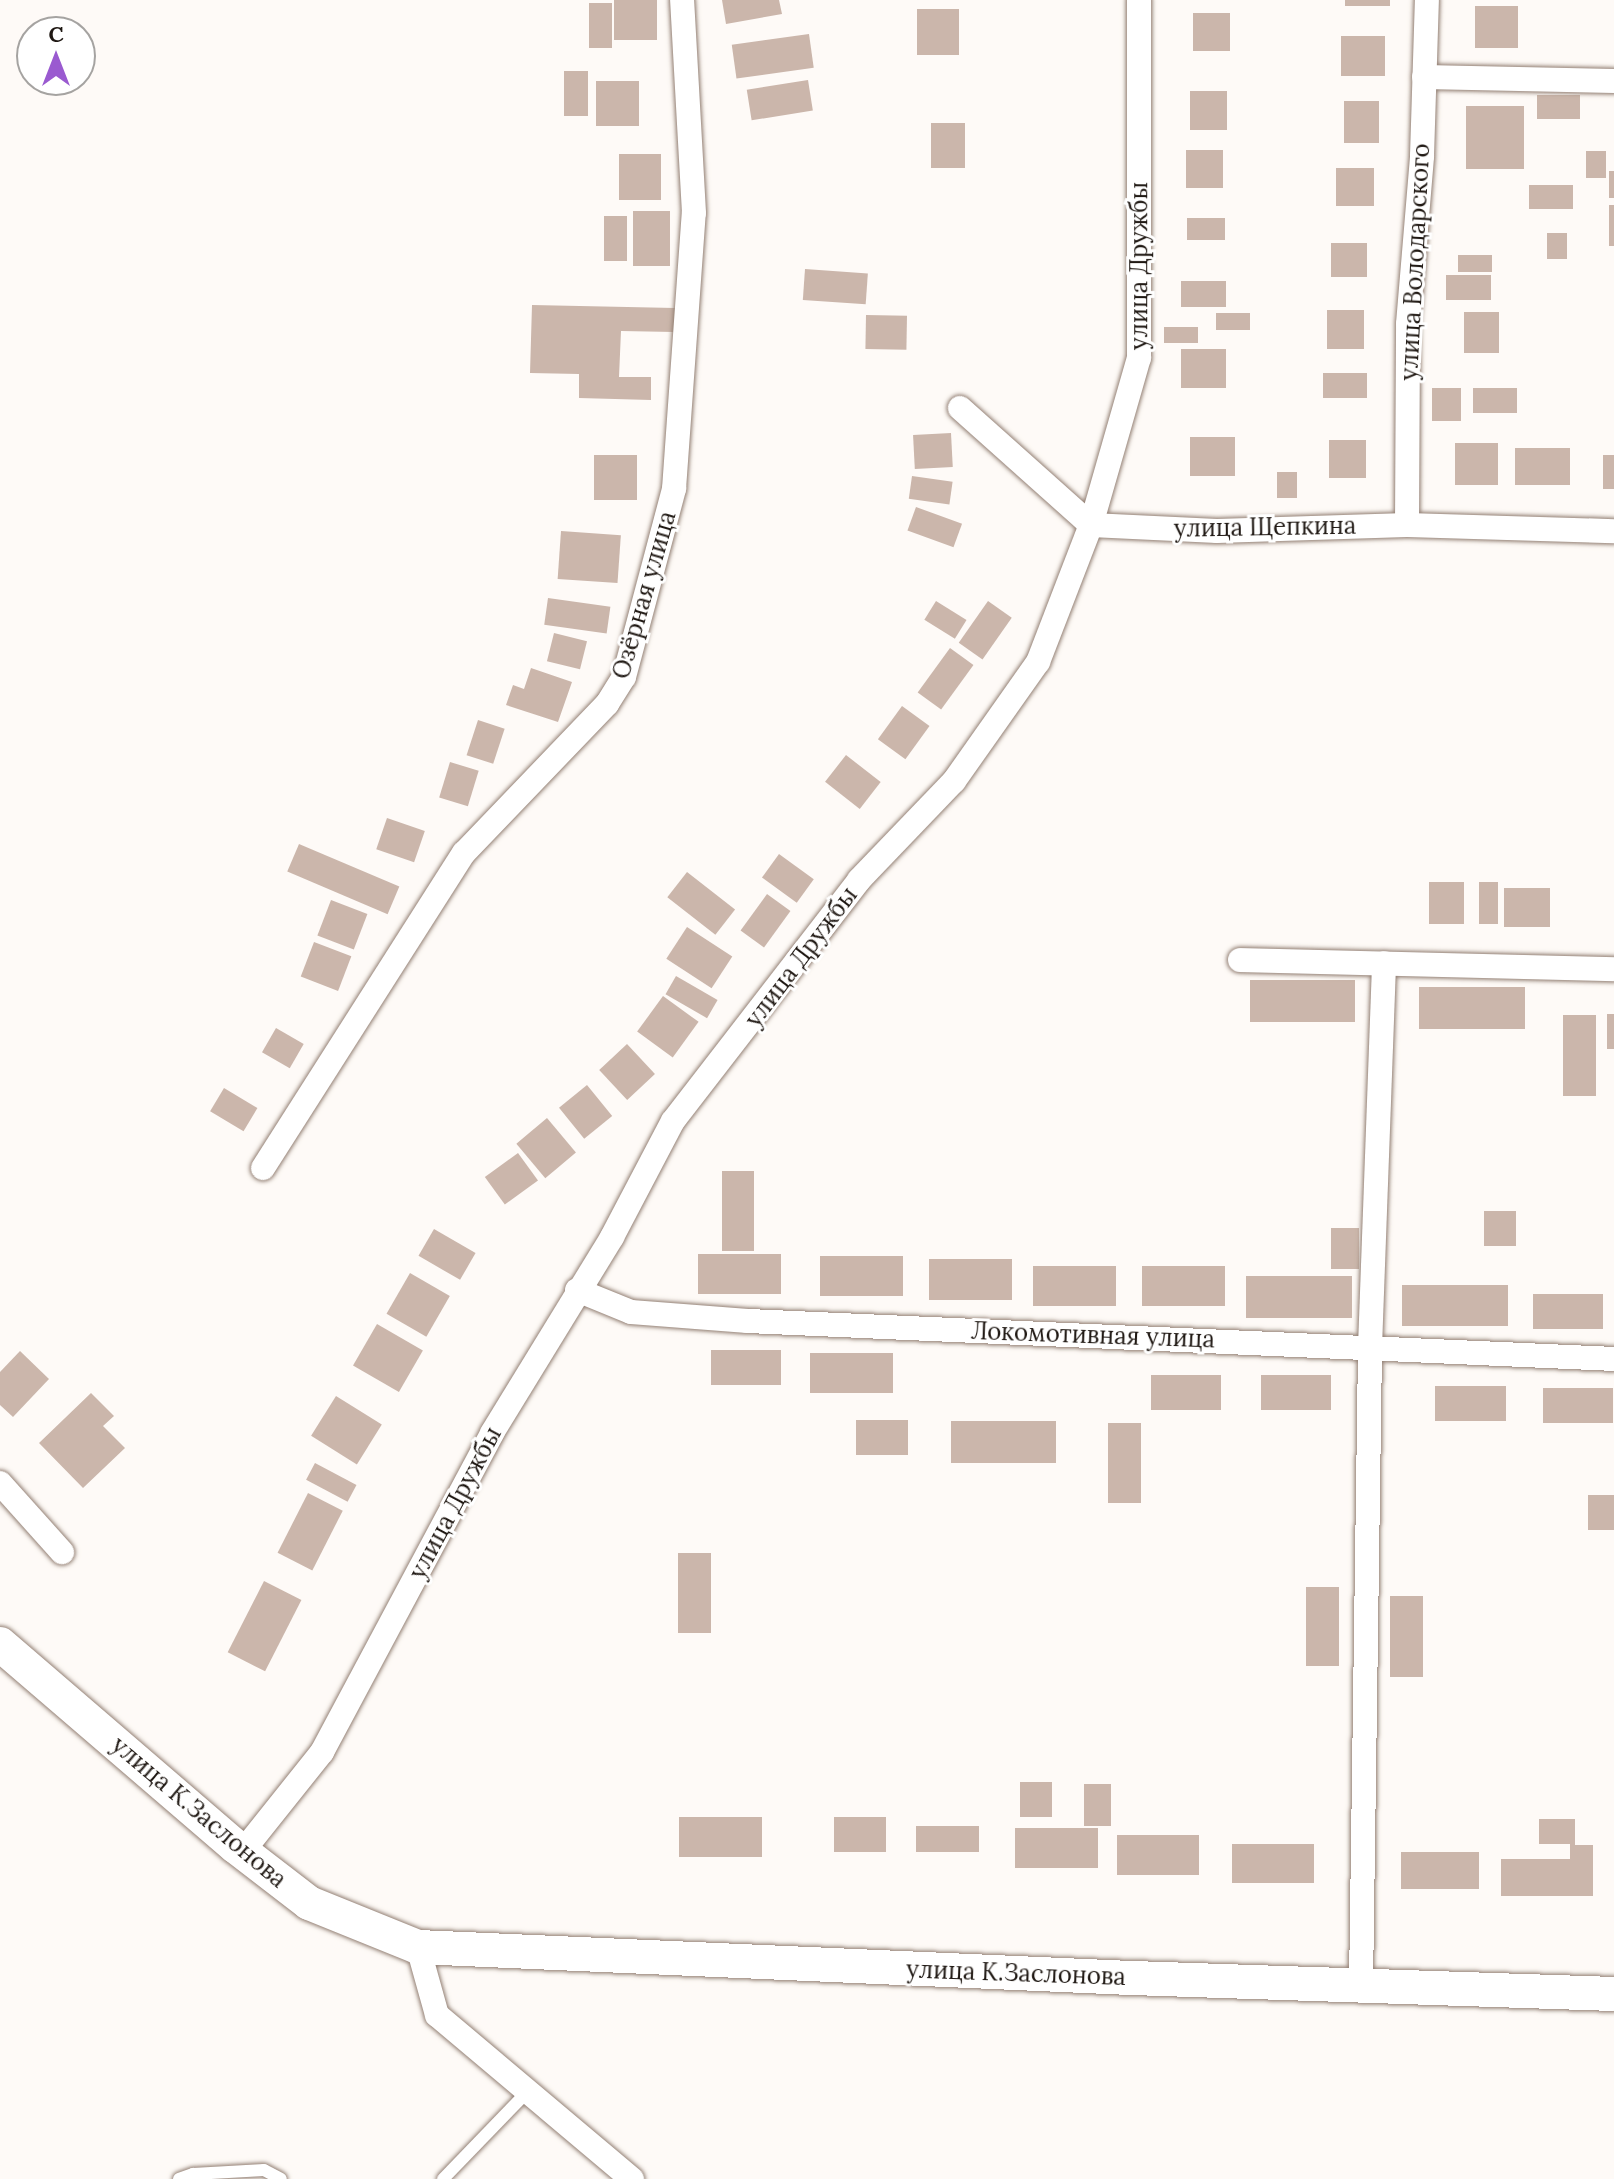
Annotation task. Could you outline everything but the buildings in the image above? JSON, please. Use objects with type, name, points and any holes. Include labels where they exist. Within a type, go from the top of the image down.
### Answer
[{"type":"street","name":"Озёрная улица","points":[[263,1168],[464,853],[607,704],[624,677],[674,489],[694,213],[682,0]]},
{"type":"street","name":"улица Дружбы","points":[[243,1851],[322,1752],[492,1433],[612,1237],[673,1121],[859,880],[954,781],[1038,662],[1091,525],[1139,358],[1139,0]]},
{"type":"street","name":"улица Володарского","points":[[1407,525],[1408,324],[1427,0]]},
{"type":"street","points":[[1424,77],[1614,81]]},
{"type":"street","points":[[960,408],[1091,525]]},
{"type":"street","name":"улица Щепкина","points":[[1091,525],[1217,531],[1407,525],[1614,531]]},
{"type":"street","points":[[1240,960],[1614,969]]},
{"type":"street","points":[[1361,1986],[1370,1347],[1384,963]]},
{"type":"street","name":"Локомотивная улица","points":[[577,1290],[631,1312],[734,1320],[1614,1359]]},
{"type":"street","points":[[0,1483],[62,1552]]},
{"type":"street","name":"улица К.Заслонова","points":[[0,1644],[243,1851],[309,1903],[418,1947],[1614,1994]]},
{"type":"street","points":[[418,1947],[437,2015],[632,2179]]},
{"type":"lane","points":[[443,2179],[529,2090]]},
{"type":"lane","points":[[179,2179],[193,2174],[264,2170],[281,2179]]}]
